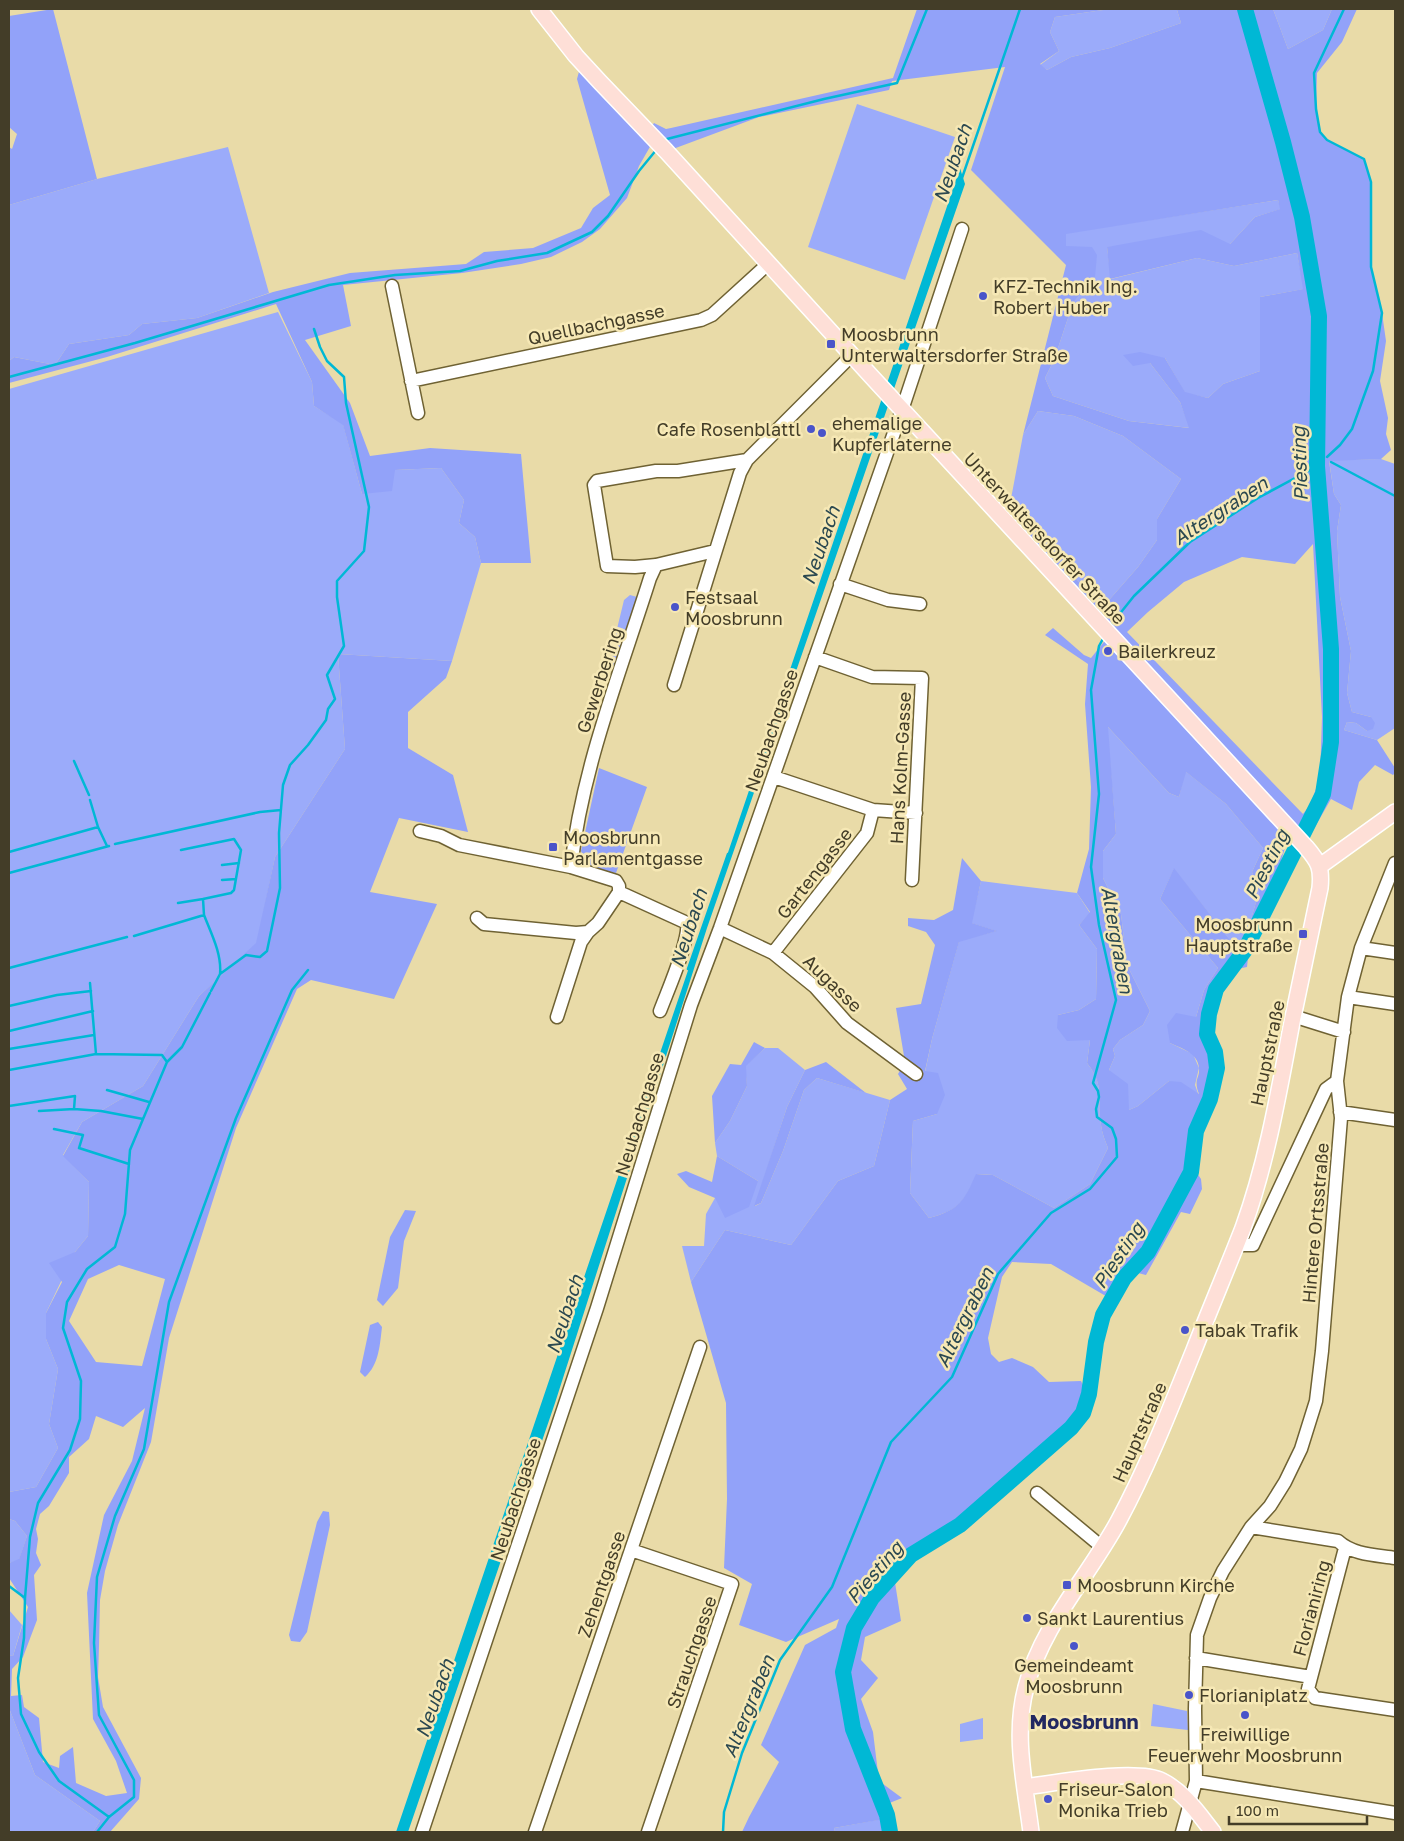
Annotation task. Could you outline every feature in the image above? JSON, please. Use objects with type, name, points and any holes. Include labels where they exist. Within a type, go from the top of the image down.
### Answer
[{"type":"main road","name":"Unterwaltersdorfer Straße","points":[[540,9],[576,56],[658,142],[898,406],[1306,847],[1316,858],[1320,866]]},
{"type":"main road","points":[[1320,866],[1395,812]]},
{"type":"main road","name":"Hauptstraße","points":[[1025,1787],[1020,1744],[1020,1715],[1025,1689],[1032,1668],[1049,1631],[1118,1521],[1141,1475],[1219,1291],[1255,1193],[1320,888],[1320,866]]},
{"type":"main road","points":[[1032,1832],[1025,1787],[1117,1776],[1142,1775],[1160,1780],[1177,1790],[1213,1832]]},
{"type":"street","name":"Neubachgasse","points":[[422,1832],[597,1308],[691,1005],[774,777],[898,406],[962,229]]},
{"type":"street","name":"Quellbachgasse","points":[[411,381],[701,320],[712,315],[768,263]]},
{"type":"street","points":[[392,286],[418,413]]},
{"type":"street","points":[[674,685],[740,472],[747,460],[852,355]]},
{"type":"street","points":[[714,551],[656,565],[635,567],[607,566],[594,485],[598,481],[656,471],[678,471],[747,460]]},
{"type":"street","name":"Gewerbering","points":[[571,867],[581,798],[596,745],[650,578],[656,565]]},
{"type":"street","points":[[840,584],[888,600],[920,604]]},
{"type":"street","name":"Hans Kolm-Gasse","points":[[815,657],[872,677],[922,678],[912,880]]},
{"type":"street","points":[[774,777],[873,810],[916,813]]},
{"type":"street","name":"Gartengasse","points":[[774,953],[867,833],[873,810]]},
{"type":"street","points":[[420,831],[441,836],[459,845],[571,867],[616,881],[619,886],[619,892],[598,924],[588,932],[581,942],[557,1017]]},
{"type":"street","name":"Hintere Ortsstraße","points":[[1182,1832],[1196,1781],[1197,1635],[1210,1598],[1223,1571],[1285,1482],[1301,1449],[1316,1401],[1322,1351],[1340,1112],[1338,1081],[1340,1048],[1348,997],[1362,948],[1394,869]]},
{"type":"street","points":[[619,892],[687,923],[688,928],[682,951],[660,1011]]},
{"type":"street","points":[[477,918],[484,924],[588,932]]},
{"type":"street","name":"Augasse","points":[[720,928],[774,953],[815,987],[847,1023],[916,1074]]},
{"type":"street","points":[[1362,948],[1395,953]]},
{"type":"street","points":[[1348,997],[1395,1004]]},
{"type":"street","points":[[1293,1016],[1344,1032]]},
{"type":"street","points":[[1236,1244],[1253,1245],[1326,1089],[1338,1081]]},
{"type":"street","points":[[1340,1112],[1395,1120]]},
{"type":"street","name":"Zehentgasse","points":[[535,1832],[700,1347]]},
{"type":"street","points":[[1037,1493],[1102,1548]]},
{"type":"street","name":"Florianiring","points":[[1252,1527],[1338,1541],[1345,1548],[1355,1551],[1395,1558]]},
{"type":"street","name":"Florianiring","points":[[1345,1548],[1308,1689],[1315,1698],[1395,1710]]},
{"type":"street","name":"Strauchgasse","points":[[631,1550],[732,1584],[648,1832]]},
{"type":"street","name":"Florianiring","points":[[1196,1658],[1311,1677]]},
{"type":"street","points":[[1196,1781],[1395,1813]]},
{"type":"shaded area","points":[[53,9],[97,179],[9,205],[9,147],[12,149],[17,134],[9,127],[9,16]]},
{"type":"shaded area","points":[[917,9],[1110,9],[1055,17],[1050,32],[1059,51],[1040,64],[1047,70],[1071,57],[1110,48],[1181,23],[1177,10],[1172,9],[1273,9],[1288,49],[1323,30],[1332,9],[1357,9],[1342,42],[1317,73],[1316,109],[1320,132],[1327,140],[1364,159],[1371,182],[1371,267],[1382,313],[1386,341],[1380,381],[1388,418],[1386,434],[1391,450],[1381,459],[1329,461],[1334,494],[1341,505],[1337,531],[1340,597],[1351,651],[1347,693],[1352,712],[1371,717],[1375,723],[1373,729],[1367,731],[1356,723],[1347,722],[1344,730],[1377,740],[1395,768],[1395,773],[1393,775],[1375,765],[1359,782],[1352,810],[1331,799],[1312,832],[1287,841],[1267,908],[1250,940],[1247,967],[1228,971],[1217,990],[1218,1002],[1213,1031],[1219,1046],[1209,1096],[1193,1126],[1190,1163],[1201,1179],[1202,1189],[1190,1214],[1181,1212],[1146,1275],[1134,1272],[1116,1302],[1051,1264],[1012,1262],[1002,1277],[988,1338],[991,1354],[999,1362],[1012,1358],[1033,1367],[1049,1382],[1081,1381],[1087,1398],[1074,1417],[1016,1473],[894,1576],[901,1621],[865,1637],[861,1660],[878,1678],[861,1699],[873,1732],[879,1781],[902,1798],[887,1804],[890,1818],[834,1828],[835,1832],[742,1832],[779,1762],[761,1745],[805,1645],[836,1628],[839,1619],[786,1642],[739,1625],[752,1584],[724,1568],[727,1499],[726,1403],[691,1282],[725,1230],[791,1245],[838,1181],[874,1166],[890,1100],[907,1089],[898,1074],[905,1062],[896,1008],[921,1004],[935,945],[926,932],[908,926],[908,918],[934,920],[953,910],[962,858],[981,881],[972,923],[997,931],[959,942],[925,1071],[938,1073],[945,1095],[937,1114],[913,1121],[910,1193],[929,1218],[954,1208],[964,1198],[976,1174],[993,1175],[1054,1208],[1090,1184],[1108,1148],[1101,1125],[1098,1086],[1093,1071],[1087,1063],[1090,1040],[1067,1041],[1057,1028],[1058,1015],[1079,1010],[1096,999],[1097,949],[1079,925],[1090,912],[1077,893],[1089,849],[1091,787],[1085,704],[1088,664],[1045,635],[1053,628],[1084,655],[1091,658],[1112,632],[1003,514],[1010,504],[1102,608],[1138,567],[1157,540],[1157,519],[1181,479],[1123,436],[1074,416],[1038,411],[1023,435],[1066,265],[971,170],[1005,67],[892,81],[889,90],[759,117],[673,149],[651,127],[654,123],[666,129],[671,128],[893,78]],"holes":[[[1278,200],[1280,209],[1255,217],[1230,244],[1201,230],[1107,247],[1110,279],[1197,258],[1234,266],[1297,253],[1303,289],[1260,297],[1260,371],[1223,384],[1208,398],[1185,392],[1165,358],[1140,352],[1123,355],[1133,366],[1150,363],[1180,402],[1189,428],[1129,421],[1053,396],[1045,378],[1054,360],[1073,303],[1095,277],[1097,255],[1092,247],[1066,246],[1066,234]],[[1313,544],[1322,717],[1320,778],[1310,805],[1303,814],[1127,632],[1184,582],[1242,557],[1295,564]],[[1108,727],[1169,793],[1179,797],[1186,772],[1226,804],[1263,848],[1252,872],[1259,892],[1251,919],[1237,949],[1174,868],[1160,899],[1218,968],[1204,990],[1196,1017],[1176,1013],[1167,1025],[1170,1043],[1184,1049],[1196,1058],[1199,1068],[1197,1082],[1199,1094],[1181,1082],[1169,1081],[1138,1106],[1129,1110],[1128,1084],[1109,1070],[1115,1056],[1113,1049],[1120,1040],[1143,1025],[1150,1011],[1127,965],[1121,914],[1103,878],[1103,851],[1116,834]]]},
{"type":"shaded area","points":[[1110,9],[1172,9],[1177,10],[1181,23],[1110,48],[1071,57],[1047,70],[1040,65],[1059,51],[1050,32],[1055,17]]},
{"type":"shaded area","points":[[1273,9],[1332,9],[1323,30],[1288,49]]},
{"type":"shaded area","points":[[580,68],[651,145],[639,166],[627,198],[600,229],[582,242],[551,257],[521,264],[462,273],[343,285],[351,326],[305,340],[350,403],[370,456],[430,448],[521,454],[531,563],[481,563],[475,537],[459,523],[464,500],[441,468],[395,470],[392,491],[362,494],[343,425],[314,406],[312,382],[276,304],[107,357],[9,383],[9,361],[14,357],[55,365],[69,344],[129,335],[142,324],[197,318],[273,292],[350,273],[466,264],[484,252],[533,248],[581,228],[593,208],[610,195],[577,79]]},
{"type":"shaded area","points":[[857,104],[955,137],[905,280],[808,247]]},
{"type":"shaded area","points":[[228,147],[269,293],[197,318],[142,324],[129,335],[69,344],[55,365],[14,357],[9,361],[9,205],[97,179]]},
{"type":"shaded area","points":[[960,168],[965,184],[707,928],[555,1403],[408,1832],[396,1832]]},
{"type":"shaded area","points":[[1278,200],[1281,209],[1255,217],[1230,244],[1107,247],[1111,279],[1197,258],[1234,266],[1297,253],[1304,289],[1260,297],[1260,371],[1223,384],[1208,398],[1185,393],[1165,358],[1150,363],[1180,402],[1190,428],[1129,421],[1053,396],[1045,378],[1054,360],[1073,303],[1095,277],[1066,246],[1066,233]]},
{"type":"shaded area","points":[[278,312],[312,382],[314,406],[343,424],[362,494],[394,470],[441,468],[464,500],[459,523],[475,537],[481,563],[452,661],[338,654],[345,749],[275,857],[257,943],[199,996],[143,1086],[82,1122],[63,1155],[89,1182],[88,1236],[75,1252],[46,1313],[46,1339],[58,1369],[49,1424],[58,1448],[36,1487],[9,1492],[9,389]]},
{"type":"shaded area","points":[[1038,411],[1074,416],[1123,436],[1181,479],[1157,519],[1157,540],[1138,567],[1102,608],[1010,504],[1023,435]]},
{"type":"shaded area","points":[[1381,459],[1395,464],[1395,728],[1377,740],[1344,730],[1347,722],[1356,723],[1367,731],[1371,717],[1352,712],[1347,693],[1351,651],[1340,597],[1337,531],[1341,505],[1334,494],[1329,460]]},
{"type":"shaded area","points":[[630,595],[637,597],[615,667],[611,668],[616,633],[624,600]]},
{"type":"shaded area","points":[[338,654],[452,661],[446,678],[408,712],[408,748],[453,775],[468,832],[399,818],[370,892],[437,904],[394,999],[311,980],[297,989],[236,1128],[169,1338],[151,1442],[118,1525],[105,1571],[100,1600],[98,1677],[103,1707],[141,1778],[139,1799],[110,1832],[93,1832],[100,1821],[35,1775],[9,1708],[9,1655],[13,1656],[28,1607],[9,1578],[9,1563],[19,1559],[27,1536],[15,1521],[9,1519],[9,1492],[36,1487],[58,1448],[49,1424],[58,1369],[46,1339],[46,1313],[62,1282],[49,1263],[75,1252],[88,1236],[89,1182],[63,1156],[82,1122],[143,1086],[199,996],[256,943],[275,857],[345,749]],"holes":[[[119,1265],[165,1279],[142,1366],[96,1362],[69,1321],[88,1279]],[[145,1408],[132,1461],[104,1515],[87,1593],[93,1719],[116,1761],[127,1793],[106,1796],[76,1783],[73,1747],[60,1756],[59,1768],[43,1762],[39,1718],[24,1707],[22,1695],[11,1696],[12,1669],[23,1657],[37,1620],[34,1575],[41,1565],[36,1553],[38,1539],[36,1529],[40,1514],[49,1506],[69,1473],[69,1457],[89,1439],[96,1416],[123,1427]]]},
{"type":"shaded area","points":[[1107,726],[1169,793],[1179,797],[1185,771],[1226,804],[1263,848],[1252,872],[1259,892],[1251,919],[1237,949],[1174,869],[1160,899],[1218,968],[1204,990],[1196,1017],[1170,1043],[1193,1054],[1199,1068],[1195,1085],[1199,1096],[1169,1081],[1138,1106],[1129,1110],[1109,1070],[1115,1056],[1113,1049],[1120,1040],[1143,1025],[1150,1011],[1127,965],[1121,914],[1103,878],[1103,851],[1116,834]]},
{"type":"shaded area","points":[[599,768],[647,787],[616,873],[588,867],[581,851]]},
{"type":"shaded area","points":[[981,881],[1077,893],[1090,913],[1079,925],[1097,949],[1096,999],[1079,1010],[1058,1015],[1090,1040],[1087,1063],[1093,1071],[1098,1086],[1101,1125],[1108,1148],[1090,1184],[1054,1208],[993,1175],[977,1174],[968,1192],[959,1204],[947,1212],[929,1218],[910,1193],[913,1121],[937,1114],[925,1072],[932,1039],[959,941],[996,931],[971,923]]},
{"type":"shaded area","points":[[754,1042],[765,1048],[746,1066],[747,1086],[730,1121],[715,1143],[712,1096],[730,1064],[741,1065]]},
{"type":"shaded area","points":[[765,1048],[778,1048],[805,1070],[787,1107],[755,1206],[761,1203],[783,1151],[804,1090],[817,1078],[890,1100],[874,1166],[838,1181],[791,1245],[725,1230],[691,1282],[682,1246],[704,1246],[706,1214],[715,1198],[758,1181],[717,1156],[715,1143],[730,1121],[747,1086],[745,1066]]},
{"type":"shaded area","points":[[826,1062],[866,1093],[817,1078],[804,1090],[783,1151],[761,1203],[754,1206],[787,1107],[805,1070]]},
{"type":"shaded area","points":[[717,1156],[758,1181],[749,1207],[725,1218],[715,1198],[689,1187],[677,1174],[686,1171],[712,1182]]},
{"type":"shaded area","points":[[405,1210],[416,1211],[404,1241],[398,1288],[383,1306],[377,1300],[390,1237]]},
{"type":"shaded area","points":[[378,1322],[382,1327],[378,1354],[373,1367],[365,1377],[360,1372],[370,1325]]},
{"type":"shaded area","points":[[323,1511],[329,1512],[330,1525],[307,1632],[300,1642],[291,1641],[289,1635],[317,1522]]},
{"type":"shaded area","points":[[9,1519],[15,1521],[27,1536],[19,1560],[9,1563]]},
{"type":"shaded area","points":[[9,1610],[22,1625],[13,1656],[9,1655]]},
{"type":"shaded area","points":[[1153,1704],[1187,1711],[1188,1730],[1151,1726]]},
{"type":"shaded area","points":[[9,1708],[35,1775],[100,1821],[93,1832],[9,1832]]},
{"type":"shaded area","points":[[983,1718],[983,1739],[960,1742],[960,1724]]},
{"type":"shaded area","points":[[882,1819],[885,1832],[835,1832],[834,1828]]},
{"type":"waterway","points":[[664,142],[667,139],[824,99],[897,83],[927,9]]},
{"type":"waterway","name":"Neubach","points":[[962,178],[1020,9]]},
{"type":"waterway","name":"Piesting","points":[[890,1832],[887,1815],[853,1729],[843,1672],[854,1628],[872,1598],[911,1555],[960,1525],[1071,1428],[1083,1413],[1089,1394],[1096,1342],[1103,1315],[1124,1278],[1148,1252],[1191,1172],[1196,1131],[1210,1099],[1217,1068],[1215,1052],[1207,1034],[1209,1014],[1216,989],[1245,950],[1323,794],[1331,742],[1331,649],[1317,466],[1319,316],[1302,217],[1245,9]]},
{"type":"waterway","name":"Altergraben","points":[[1327,457],[1340,445],[1352,429],[1373,371],[1382,313],[1371,267],[1371,182],[1364,159],[1327,140],[1320,132],[1316,109],[1314,73],[1344,9]]},
{"type":"waterway","points":[[9,377],[135,343],[329,285],[395,275],[460,271],[497,261],[547,253],[592,232],[608,216],[639,171],[657,149]]},
{"type":"waterway","points":[[211,991],[220,974],[246,955],[260,957],[267,951],[280,888],[279,833],[283,785],[290,765],[308,745],[326,720],[328,709],[335,699],[327,675],[344,646],[337,597],[337,581],[364,551],[369,507],[346,403],[344,377],[327,361],[314,329]]},
{"type":"waterway","points":[[1331,462],[1395,496]]},
{"type":"waterway","name":"Altergraben","points":[[1110,626],[1134,596],[1190,542],[1258,498],[1310,470]]},
{"type":"waterway","name":"Altergraben","points":[[723,1832],[724,1812],[742,1753],[780,1660],[832,1587],[891,1442],[952,1377],[998,1274],[1051,1213],[1090,1189],[1117,1157],[1116,1139],[1112,1128],[1097,1117],[1096,1109],[1099,1097],[1093,1083],[1116,1000],[1099,925],[1091,867],[1099,794],[1091,690],[1099,646],[1104,637]]},
{"type":"waterway","points":[[74,761],[89,795]]},
{"type":"waterway","points":[[90,800],[98,827],[107,846]]},
{"type":"waterway","points":[[115,844],[260,812],[281,810]]},
{"type":"waterway","points":[[9,852],[98,827]]},
{"type":"waterway","points":[[181,850],[234,839],[241,850],[234,890],[231,893],[203,899]]},
{"type":"waterway","points":[[9,873],[109,846]]},
{"type":"waterway","name":"Neubach","points":[[688,969],[728,854]]},
{"type":"waterway","points":[[222,865],[239,863]]},
{"type":"waterway","points":[[222,880],[236,879]]},
{"type":"waterway","points":[[178,903],[203,899],[204,915]]},
{"type":"waterway","points":[[134,936],[204,915],[218,951],[220,974]]},
{"type":"waterway","points":[[9,968],[127,937]]},
{"type":"waterway","points":[[109,1817],[134,1797],[134,1780],[99,1715],[94,1643],[97,1577],[115,1516],[144,1449],[169,1302],[236,1118],[292,990],[308,970]]},
{"type":"waterway","points":[[90,983],[96,1054],[162,1055],[167,1062]]},
{"type":"waterway","points":[[9,1006],[57,995],[91,991]]},
{"type":"waterway","points":[[25,1598],[30,1537],[38,1503],[70,1450],[80,1419],[81,1381],[63,1328],[67,1302],[87,1269],[115,1247],[125,1214],[130,1150],[167,1062],[182,1047],[210,993]]},
{"type":"waterway","points":[[9,1031],[93,1011]]},
{"type":"waterway","points":[[9,1049],[94,1035]]},
{"type":"waterway","points":[[9,1070],[96,1054]]},
{"type":"waterway","points":[[107,1090],[149,1102]]},
{"type":"waterway","points":[[9,1106],[75,1096],[74,1109],[101,1111],[143,1119]]},
{"type":"waterway","points":[[39,1111],[74,1109]]},
{"type":"waterway","points":[[54,1129],[83,1135],[79,1148],[129,1164]]},
{"type":"waterway","points":[[9,1586],[25,1598],[24,1638],[18,1678],[21,1714],[39,1752],[59,1781],[109,1817],[97,1832]]},
{"type":"place","name":"KFZ-Technik Ing. Robert Huber","points":[[983,296]]},
{"type":"place","name":"Moosbrunn Unterwaltersdorfer Straße","points":[[831,344]]},
{"type":"place","name":"Cafe Rosenblattl","points":[[811,429]]},
{"type":"place","name":"ehemalige Kupferlaterne","points":[[822,433]]},
{"type":"place","name":"Festsaal Moosbrunn","points":[[675,607]]},
{"type":"place","name":"Bailerkreuz","points":[[1108,651]]},
{"type":"place","name":"Moosbrunn Parlamentgasse","points":[[553,847]]},
{"type":"place","name":"Moosbrunn Hauptstraße","points":[[1303,934]]},
{"type":"place","name":"Tabak Trafik","points":[[1185,1330]]},
{"type":"place","name":"Moosbrunn Kirche","points":[[1067,1585]]},
{"type":"place","name":"Sankt Laurentius","points":[[1027,1618]]},
{"type":"place","name":"Gemeindeamt Moosbrunn","points":[[1074,1646]]},
{"type":"place","name":"Florianiplatz","points":[[1189,1695]]},
{"type":"place","name":"Freiwillige Feuerwehr Moosbrunn","points":[[1245,1715]]},
{"type":"place","name":"Friseur-Salon Monika Trieb","points":[[1048,1799]]},
{"type":"district","name":"Moosbrunn","points":[[1084,1721]]}]
